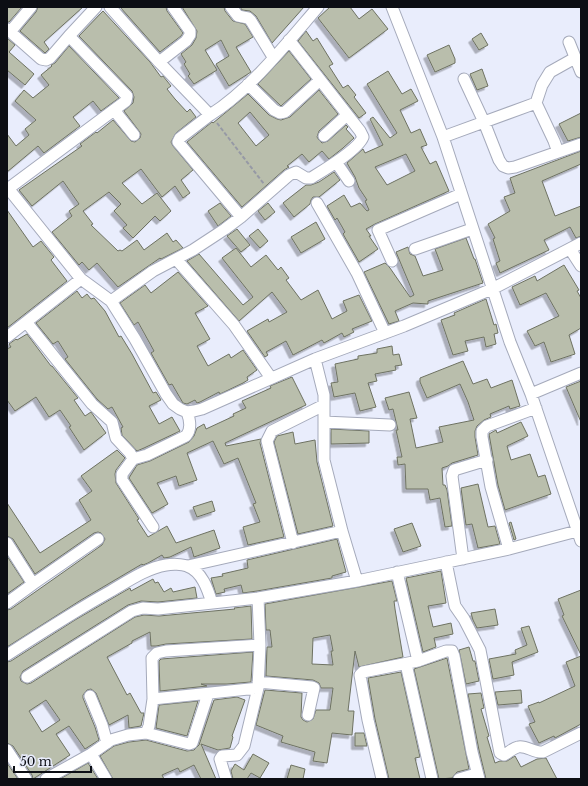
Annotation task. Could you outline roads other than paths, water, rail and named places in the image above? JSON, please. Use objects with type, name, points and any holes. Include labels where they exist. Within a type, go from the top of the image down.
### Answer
[{"type":"street","points":[[31,7],[9,31],[41,59],[46,60],[50,58],[96,7]]},
{"type":"street","points":[[159,62],[186,41],[190,35],[190,31],[173,7]]},
{"type":"street","points":[[231,7],[238,16],[248,18],[251,21],[274,57]]},
{"type":"street","points":[[241,217],[178,142],[180,138],[219,109],[248,84],[318,7]]},
{"type":"street","points":[[28,678],[138,609],[158,609],[258,598],[357,581],[580,534],[531,394],[510,342],[443,137],[392,7]]},
{"type":"street","points":[[112,8],[159,62],[210,115]]},
{"type":"street","points":[[69,36],[127,96],[126,101],[8,188],[81,279],[111,301],[135,339],[166,394],[173,404],[187,412],[202,409],[315,359],[492,289],[581,243]]},
{"type":"street","points":[[111,301],[147,275],[212,238],[241,217],[294,172],[309,179],[336,162],[358,145],[362,139],[360,131],[289,40]]},
{"type":"street","points":[[569,42],[581,72]]},
{"type":"street","points":[[558,152],[536,103],[542,85],[550,72],[575,58]]},
{"type":"street","points":[[464,79],[503,166],[508,168],[515,167],[581,144]]},
{"type":"street","points":[[248,84],[274,110],[282,113],[285,112],[320,80]]},
{"type":"street","points":[[443,137],[536,103]]},
{"type":"street","points":[[114,110],[134,135]]},
{"type":"street","points":[[324,136],[348,115]]},
{"type":"street","points":[[336,162],[349,181]]},
{"type":"street","points":[[392,261],[378,230],[461,194]]},
{"type":"street","points":[[317,203],[357,273],[384,333]]},
{"type":"street","points":[[415,249],[472,229]]},
{"type":"street","points":[[570,249],[581,266]]},
{"type":"street","points":[[176,259],[234,325],[271,378]]},
{"type":"street","points":[[7,337],[27,323],[81,279]]},
{"type":"street","points":[[27,323],[92,404],[112,422],[116,438],[130,453],[133,459]]},
{"type":"street","points":[[315,359],[324,395],[324,460],[342,532],[357,581]]},
{"type":"street","points":[[531,394],[581,373]]},
{"type":"street","points":[[293,543],[267,441],[272,432],[324,405]]},
{"type":"street","points":[[508,549],[491,487],[482,437],[483,429],[487,426],[536,408]]},
{"type":"street","points":[[153,527],[122,480],[122,474],[133,459],[147,455],[186,436],[189,432],[190,426],[187,412]]},
{"type":"street","points":[[324,422],[390,425]]},
{"type":"street","points":[[463,558],[452,476],[454,470],[487,460]]},
{"type":"street","points":[[7,655],[82,608],[146,572],[166,565],[188,566],[342,532]]},
{"type":"street","points":[[7,603],[98,539]]},
{"type":"street","points":[[7,543],[33,584]]},
{"type":"street","points":[[446,562],[455,606],[464,619],[480,650],[500,752],[504,755],[518,747],[524,747],[537,753],[543,752],[581,733]]},
{"type":"street","points":[[188,566],[197,573],[203,581],[212,603]]},
{"type":"street","points":[[397,572],[418,662]]},
{"type":"street","points":[[226,779],[220,759],[222,756],[237,755],[244,746],[258,685],[260,645],[258,598]]},
{"type":"street","points":[[146,733],[150,726],[153,699],[152,658],[157,653],[260,645]]},
{"type":"street","points":[[382,779],[368,720],[360,675],[368,670],[418,662],[446,651],[453,652],[478,776],[459,779]]},
{"type":"street","points":[[406,664],[432,779]]},
{"type":"street","points":[[153,699],[208,694],[258,685],[312,686],[314,688],[308,715]]},
{"type":"street","points":[[46,779],[121,736],[146,733],[188,744],[192,743],[208,694]]},
{"type":"street","points":[[90,696],[102,725],[107,743]]},
{"type":"street","points":[[7,750],[26,779]]},
{"type":"street","points":[[91,754],[106,779]]}]
